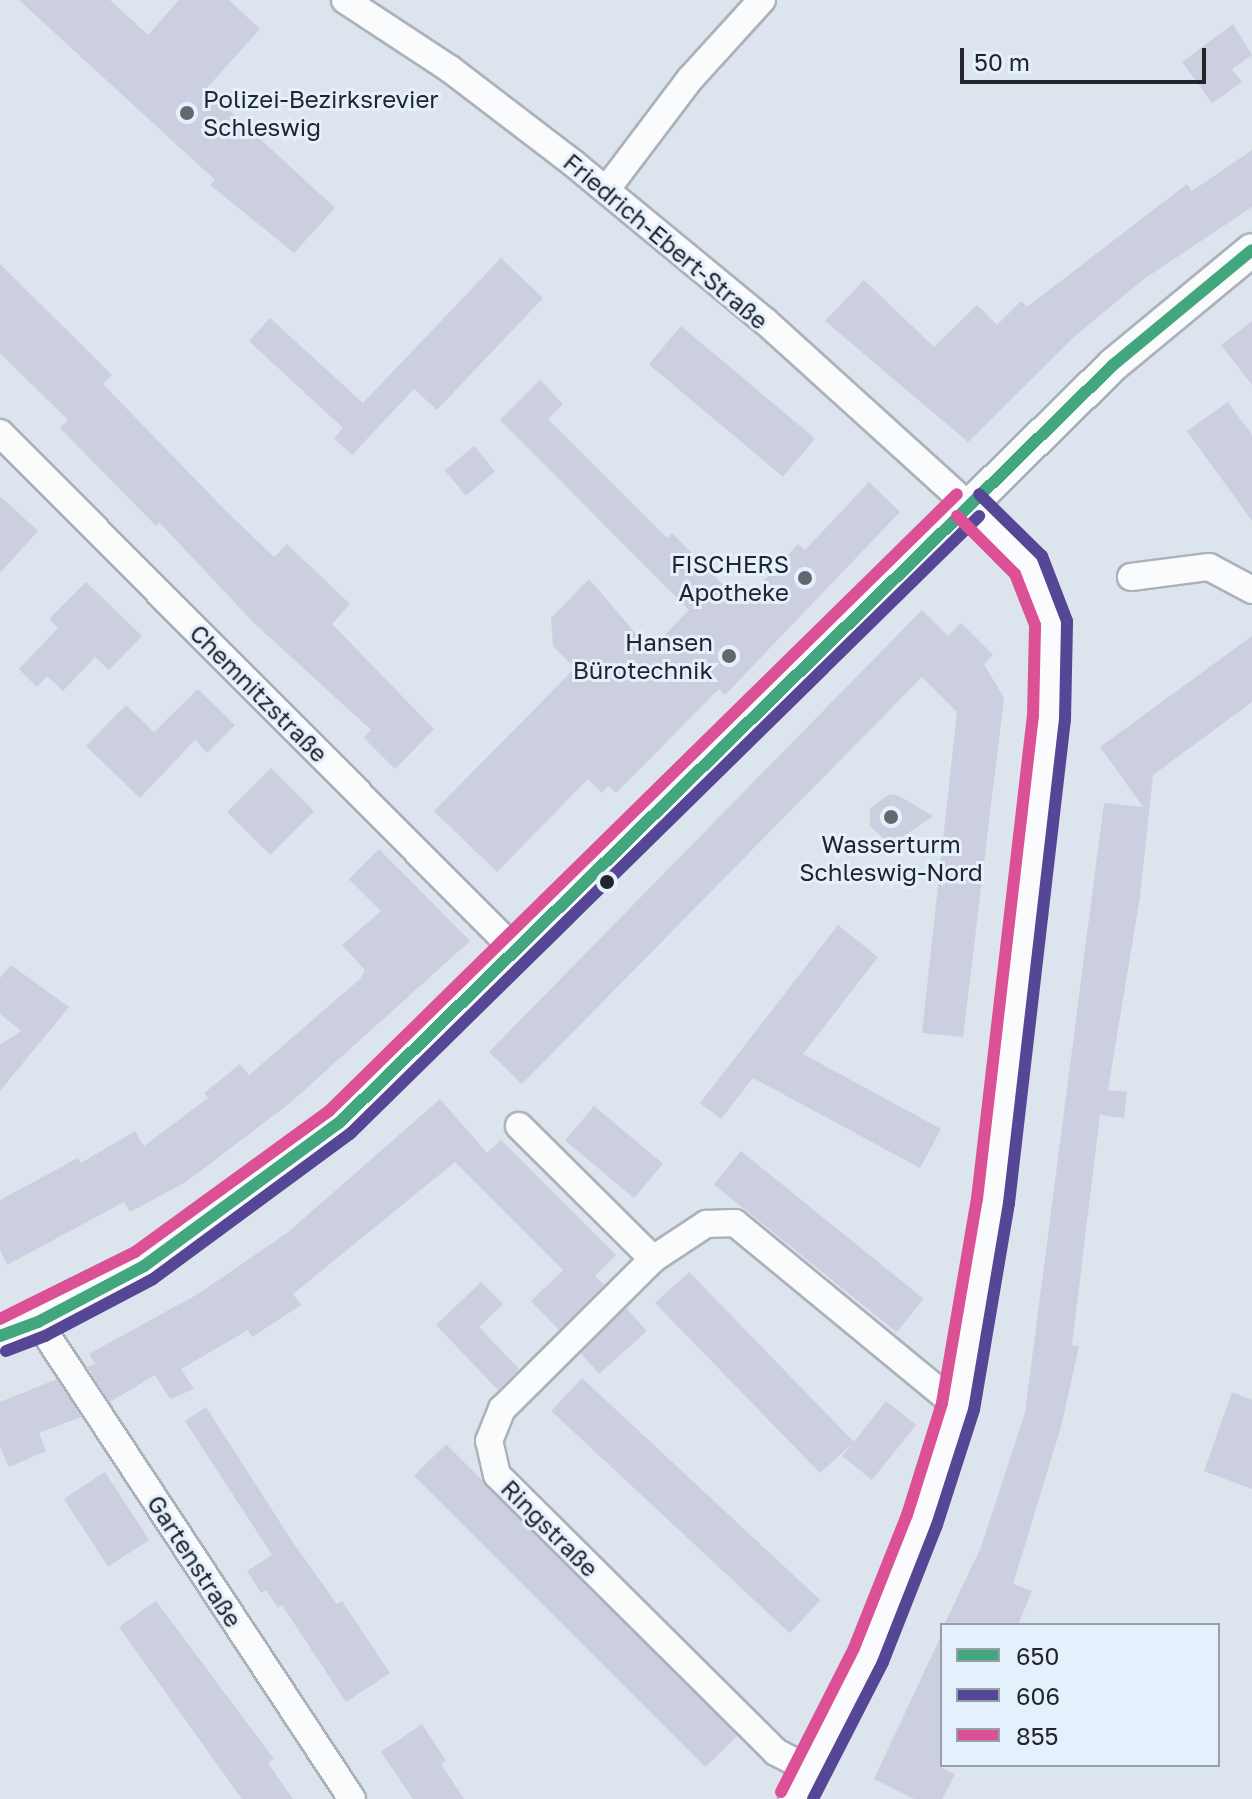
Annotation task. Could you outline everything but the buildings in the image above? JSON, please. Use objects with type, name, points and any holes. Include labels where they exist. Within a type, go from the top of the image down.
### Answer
[{"type":"street","name":"Friedrich-Ebert-Straße","points":[[345,0],[450,69],[606,190],[765,321],[968,505]]},
{"type":"street","points":[[606,190],[690,79],[762,0]]},
{"type":"street","points":[[0,1336],[38,1322],[144,1266],[257,1187],[339,1123],[518,953],[1113,365],[1252,250]]},
{"type":"street","name":"Chemnitzstraße","points":[[0,433],[518,953]]},
{"type":"street","points":[[795,1799],[869,1655],[922,1520],[958,1407],[1003,1119],[1049,717],[1051,622],[1029,565],[968,505]]},
{"type":"street","points":[[1131,577],[1209,567],[1250,589]]},
{"type":"street","points":[[519,1126],[653,1259]]},
{"type":"street","name":"Ringstraße","points":[[811,1770],[776,1752],[497,1475],[489,1441],[502,1409],[653,1259],[706,1224],[735,1223],[958,1407]]},
{"type":"street","name":"Gartenstraße","points":[[38,1322],[352,1799]]},
{"type":"transit line","name":"650","points":[[0,1336],[38,1322],[144,1266],[339,1123],[1113,365],[1252,250]]},
{"type":"transit line","name":"855","points":[[0,1319],[135,1252],[329,1111],[957,494]]},
{"type":"transit line","name":"606","points":[[813,1799],[883,1662],[937,1525],[974,1410],[1009,1203],[1065,719],[1067,621],[1042,556],[979,494]]},
{"type":"transit line","name":"855","points":[[781,1792],[854,1648],[907,1515],[942,1403],[977,1199],[1033,716],[1035,625],[1015,574],[957,516]]},
{"type":"transit line","name":"606","points":[[6,1351],[45,1336],[153,1279],[350,1134],[979,516]]},
{"type":"place","name":"Polizei-Bezirksrevier Schleswig","points":[[187,113]]},
{"type":"place","name":"FISCHERS Apotheke","points":[[805,578]]},
{"type":"place","name":"Hansen Bürotechnik","points":[[729,656]]},
{"type":"place","name":"Wasserturm Schleswig-Nord","points":[[891,817]]}]
